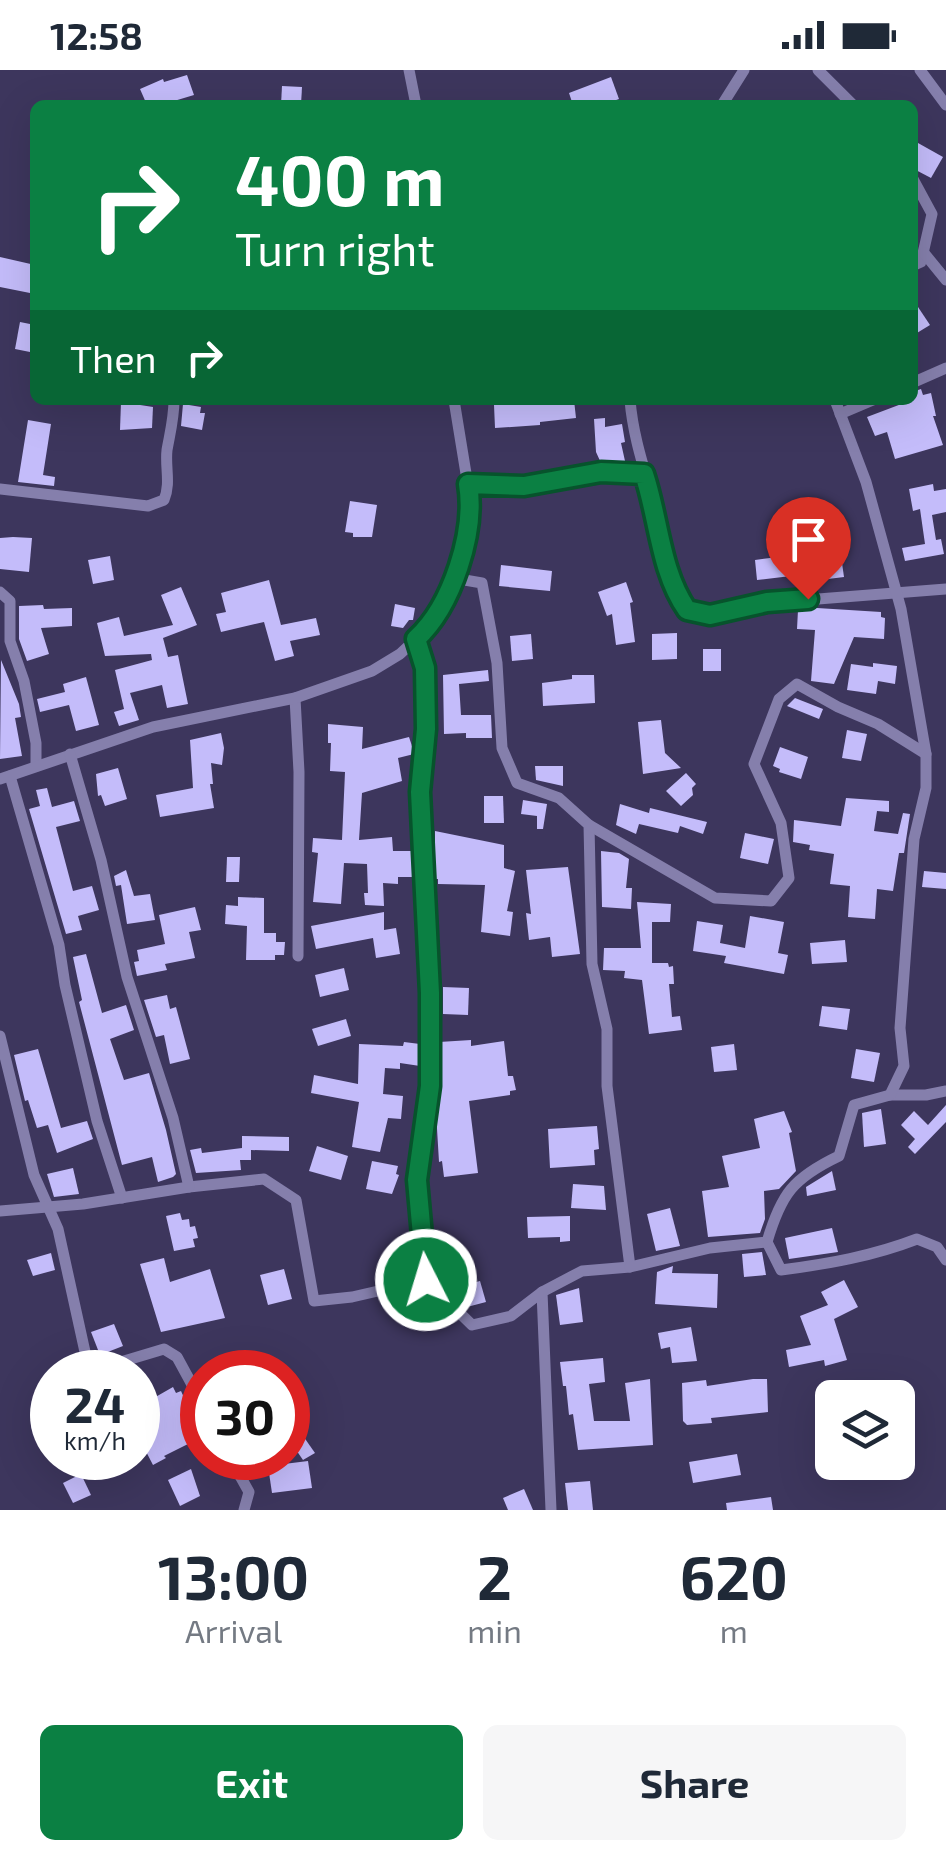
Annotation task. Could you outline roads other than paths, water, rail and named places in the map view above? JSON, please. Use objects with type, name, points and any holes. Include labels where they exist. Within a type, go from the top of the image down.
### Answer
[{"type":"street","points":[[409,70],[415,100]]},
{"type":"street","points":[[725,100],[744,70]]},
{"type":"street","points":[[818,70],[848,100]]},
{"type":"street","points":[[920,70],[946,105]]},
{"type":"street","points":[[918,187],[932,214],[922,262],[918,264]]},
{"type":"street","points":[[924,253],[946,280]]},
{"type":"street","points":[[918,380],[946,368]]},
{"type":"street","points":[[0,488],[148,506],[164,500],[174,405]]},
{"type":"street","points":[[122,1198],[97,1121],[64,984],[59,945],[5,778],[153,727],[295,698],[372,671],[416,639],[430,626],[466,543],[470,498],[455,405]]},
{"type":"street","points":[[631,405],[673,590],[687,610],[710,615],[767,602],[946,589]]},
{"type":"street","points":[[837,405],[866,482],[896,591],[926,754],[926,788],[914,839],[900,1028],[904,1066],[890,1095]]},
{"type":"street","points":[[840,414],[861,405]]},
{"type":"street","points":[[468,484],[524,486],[601,472],[644,474]]},
{"type":"street","points":[[453,578],[482,583],[497,664],[502,748],[517,783],[559,798],[589,824],[716,898],[771,901],[789,878],[781,823],[754,764],[779,699],[797,684],[878,724],[926,754]]},
{"type":"street","points":[[0,592],[10,601],[10,641],[24,681],[36,743],[36,766]]},
{"type":"street","points":[[416,639],[425,668],[426,729],[420,792],[430,993],[430,1086],[417,1180],[426,1280],[472,1325],[511,1316],[542,1292],[582,1272],[630,1267],[710,1248],[767,1242]]},
{"type":"street","points":[[295,698],[299,772],[298,956]]},
{"type":"street","points":[[70,754],[101,860],[127,977],[174,1118],[189,1187]]},
{"type":"street","points":[[589,824],[592,964],[607,1029],[607,1086],[630,1267]]},
{"type":"street","points":[[0,1036],[34,1175],[58,1229],[85,1350]]},
{"type":"street","points":[[946,1091],[890,1095],[854,1105],[838,1156],[804,1172],[795,1189],[778,1203],[767,1242],[781,1270],[828,1264],[918,1239],[937,1247],[946,1260]]},
{"type":"street","points":[[0,1211],[264,1180],[296,1200],[314,1301],[352,1297],[426,1280]]},
{"type":"street","points":[[542,1292],[552,1510]]},
{"type":"street","points":[[160,1350],[177,1357],[180,1363]]},
{"type":"street","points":[[242,1480],[249,1492],[244,1510]]}]
